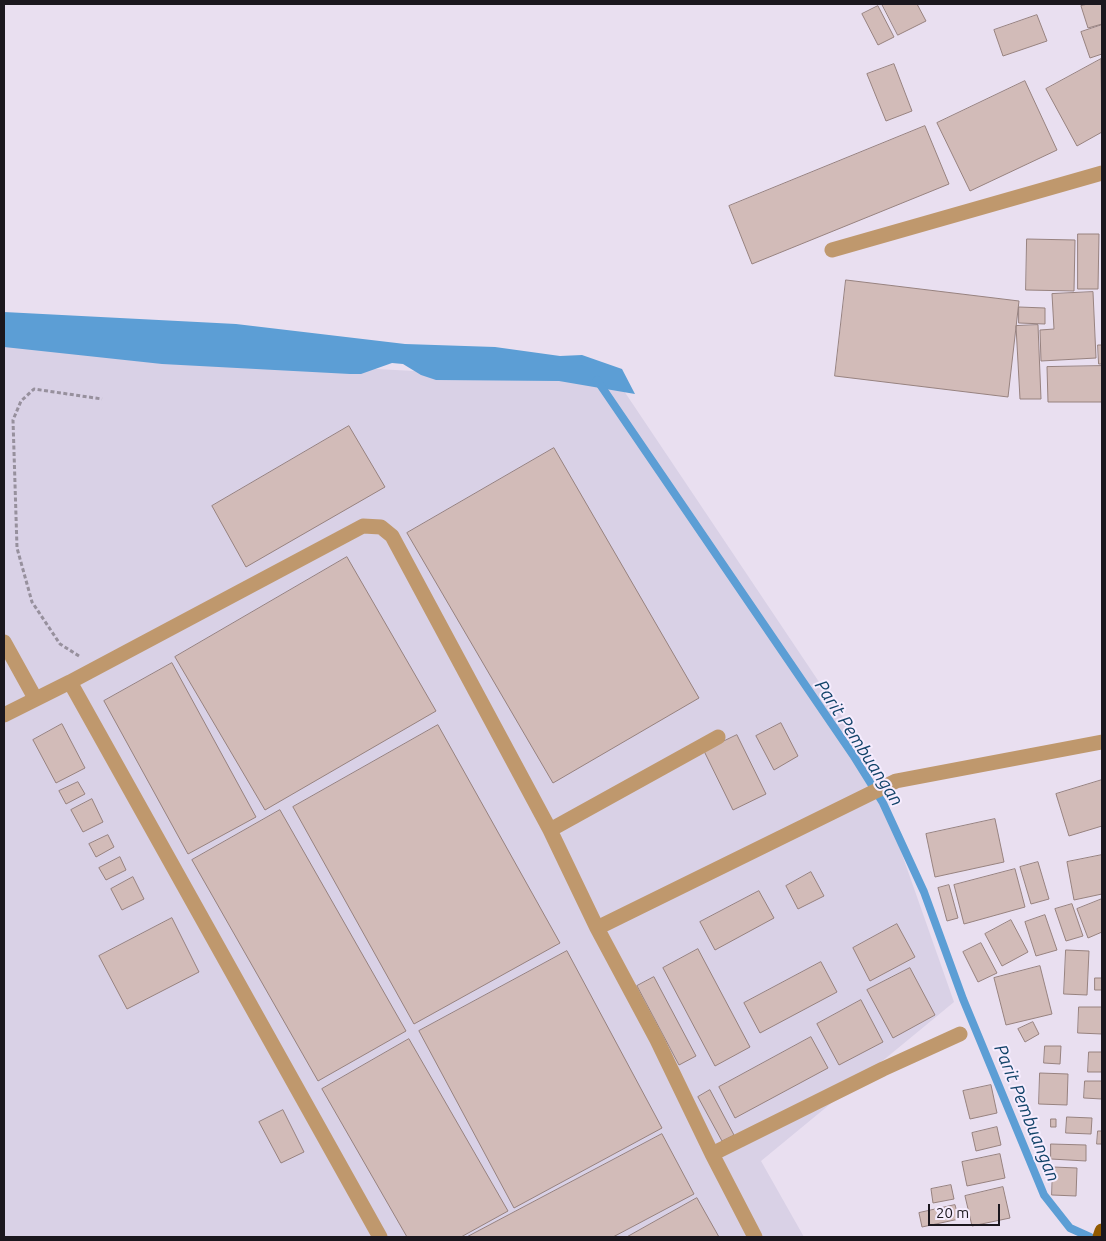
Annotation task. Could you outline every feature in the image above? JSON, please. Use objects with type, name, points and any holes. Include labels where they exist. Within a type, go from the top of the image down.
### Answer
[{"type":"main road","points":[[1100,1237],[1102,1231]]},
{"type":"lane","points":[[832,250],[1102,173]]},
{"type":"lane","points":[[4,714],[70,682],[362,526],[381,527],[392,536],[550,830],[597,928],[657,1040],[712,1154],[755,1237]]},
{"type":"lane","points":[[4,642],[35,698]]},
{"type":"lane","points":[[70,682],[380,1237]]},
{"type":"lane","points":[[550,830],[718,738]]},
{"type":"lane","points":[[597,928],[896,781],[1102,742]]},
{"type":"lane","points":[[712,1154],[883,1069],[960,1034]]},
{"type":"path","points":[[96,668],[60,644],[32,602],[17,548],[13,420],[21,401],[34,389],[102,399]]},
{"type":"shaded area","points":[[4,337],[358,368],[618,382],[866,752],[954,1002],[761,1161],[804,1237],[4,1237]]},
{"type":"water","points":[[4,312],[236,324],[405,344],[495,347],[560,356],[582,355],[622,369],[635,394],[559,381],[436,380],[421,375],[403,364],[392,363],[361,374],[350,374],[162,364],[4,347]]},
{"type":"building","points":[[882,4],[917,4],[926,21],[898,35]]},
{"type":"building","points":[[1102,4],[1102,24],[1088,28],[1081,6]]},
{"type":"building","points":[[878,6],[894,37],[878,45],[862,14]]},
{"type":"building","points":[[1037,15],[1047,41],[1003,56],[994,30]]},
{"type":"building","points":[[1102,25],[1102,54],[1090,58],[1081,32]]},
{"type":"building","points":[[1101,59],[1102,132],[1077,146],[1046,89]]},
{"type":"building","points":[[894,64],[912,111],[886,121],[867,74]]},
{"type":"building","points":[[1025,81],[1057,150],[970,191],[937,123]]},
{"type":"building","points":[[925,126],[949,184],[752,264],[729,206]]},
{"type":"building","points":[[1078,234],[1099,234],[1098,289],[1078,289]]},
{"type":"building","points":[[1027,239],[1075,240],[1074,291],[1026,290]]},
{"type":"building","points":[[846,280],[1019,301],[1008,397],[835,376]]},
{"type":"building","points":[[1093,292],[1096,358],[1041,361],[1040,330],[1054,329],[1052,294]]},
{"type":"building","points":[[1019,307],[1045,308],[1045,324],[1019,323]]},
{"type":"building","points":[[1038,325],[1041,399],[1020,399],[1016,326]]},
{"type":"building","points":[[1098,345],[1102,345],[1102,364],[1099,364]]},
{"type":"building","points":[[1102,366],[1102,402],[1048,402],[1047,367]]},
{"type":"building","points":[[349,426],[385,487],[246,567],[212,506]]},
{"type":"building","points":[[554,448],[699,698],[553,783],[407,533]]},
{"type":"building","points":[[347,557],[436,711],[265,810],[175,657]]},
{"type":"building","points":[[172,663],[256,817],[188,854],[104,701]]},
{"type":"building","points":[[781,723],[798,756],[774,770],[756,736]]},
{"type":"building","points":[[62,724],[85,768],[56,783],[33,740]]},
{"type":"building","points":[[438,725],[560,943],[414,1024],[293,807]]},
{"type":"building","points":[[737,735],[766,794],[733,810],[704,751]]},
{"type":"building","points":[[1102,780],[1102,826],[1069,836],[1056,794]]},
{"type":"building","points":[[78,782],[85,794],[66,804],[59,791]]},
{"type":"building","points":[[92,799],[103,822],[83,832],[71,810]]},
{"type":"building","points":[[280,810],[406,1031],[318,1081],[192,860]]},
{"type":"building","points":[[995,819],[1004,862],[935,877],[926,834]]},
{"type":"building","points":[[108,835],[114,847],[96,857],[89,844]]},
{"type":"building","points":[[1102,855],[1102,894],[1074,900],[1067,862]]},
{"type":"building","points":[[120,857],[126,870],[106,880],[99,868]]},
{"type":"building","points":[[1038,862],[1049,899],[1031,904],[1020,867]]},
{"type":"building","points":[[1015,869],[1025,907],[964,924],[954,885]]},
{"type":"building","points":[[811,872],[824,896],[798,909],[786,886]]},
{"type":"building","points":[[133,877],[144,899],[122,910],[111,889]]},
{"type":"building","points":[[949,885],[958,918],[947,921],[938,888]]},
{"type":"building","points":[[759,891],[774,918],[715,950],[700,922]]},
{"type":"building","points":[[1102,899],[1102,932],[1088,938],[1077,909]]},
{"type":"building","points":[[1072,904],[1083,936],[1066,941],[1055,909]]},
{"type":"building","points":[[1045,915],[1057,950],[1036,956],[1025,922]]},
{"type":"building","points":[[172,918],[199,972],[127,1009],[99,956]]},
{"type":"building","points":[[1011,920],[1028,952],[1002,966],[985,934]]},
{"type":"building","points":[[897,924],[915,957],[870,981],[853,948]]},
{"type":"building","points":[[981,943],[997,973],[978,982],[963,952]]},
{"type":"building","points":[[698,949],[750,1047],[715,1066],[663,968]]},
{"type":"building","points":[[1066,950],[1089,951],[1087,995],[1064,994]]},
{"type":"building","points":[[567,951],[662,1128],[514,1208],[419,1031]]},
{"type":"building","points":[[821,962],[837,992],[760,1033],[744,1003]]},
{"type":"building","points":[[1040,966],[1052,1014],[1006,1025],[994,978]]},
{"type":"building","points":[[910,968],[935,1015],[893,1038],[867,990]]},
{"type":"building","points":[[654,977],[696,1056],[679,1065],[637,986]]},
{"type":"building","points":[[1095,978],[1102,978],[1102,990],[1095,990]]},
{"type":"building","points":[[861,1000],[883,1042],[839,1065],[817,1024]]},
{"type":"building","points":[[1079,1007],[1102,1007],[1102,1034],[1078,1033]]},
{"type":"building","points":[[1033,1022],[1039,1034],[1025,1042],[1018,1029]]},
{"type":"building","points":[[811,1037],[828,1068],[735,1118],[719,1087]]},
{"type":"building","points":[[409,1039],[508,1211],[461,1237],[407,1237],[322,1089]]},
{"type":"building","points":[[1045,1046],[1061,1046],[1060,1064],[1044,1063]]},
{"type":"building","points":[[1089,1052],[1102,1052],[1102,1072],[1088,1072]]},
{"type":"building","points":[[1040,1073],[1068,1074],[1067,1105],[1039,1104]]},
{"type":"building","points":[[1085,1081],[1102,1081],[1102,1099],[1084,1098]]},
{"type":"building","points":[[991,1085],[997,1113],[970,1119],[963,1091]]},
{"type":"building","points":[[710,1090],[734,1135],[722,1141],[698,1097]]},
{"type":"building","points":[[283,1110],[304,1152],[281,1163],[259,1122]]},
{"type":"building","points":[[1067,1117],[1092,1118],[1091,1134],[1066,1133]]},
{"type":"building","points":[[1051,1119],[1056,1119],[1056,1127],[1051,1127]]},
{"type":"building","points":[[997,1127],[1001,1145],[976,1151],[972,1133]]},
{"type":"building","points":[[1098,1131],[1102,1131],[1102,1144],[1097,1144]]},
{"type":"building","points":[[662,1134],[694,1194],[613,1237],[467,1237]]},
{"type":"building","points":[[1051,1144],[1086,1145],[1086,1161],[1051,1159]]},
{"type":"building","points":[[1000,1154],[1005,1178],[967,1186],[962,1162]]},
{"type":"building","points":[[1053,1167],[1077,1168],[1076,1196],[1052,1195]]},
{"type":"building","points":[[951,1185],[954,1199],[933,1203],[931,1189]]},
{"type":"building","points":[[1003,1187],[1010,1218],[972,1226],[965,1196]]},
{"type":"building","points":[[697,1198],[719,1237],[627,1237]]},
{"type":"building","points":[[955,1205],[959,1219],[922,1227],[919,1213]]},
{"type":"waterway","name":"Parit Pembuangan","points":[[597,380],[853,755],[883,803],[924,892],[963,999],[1044,1195],[1070,1228],[1090,1237]]}]
